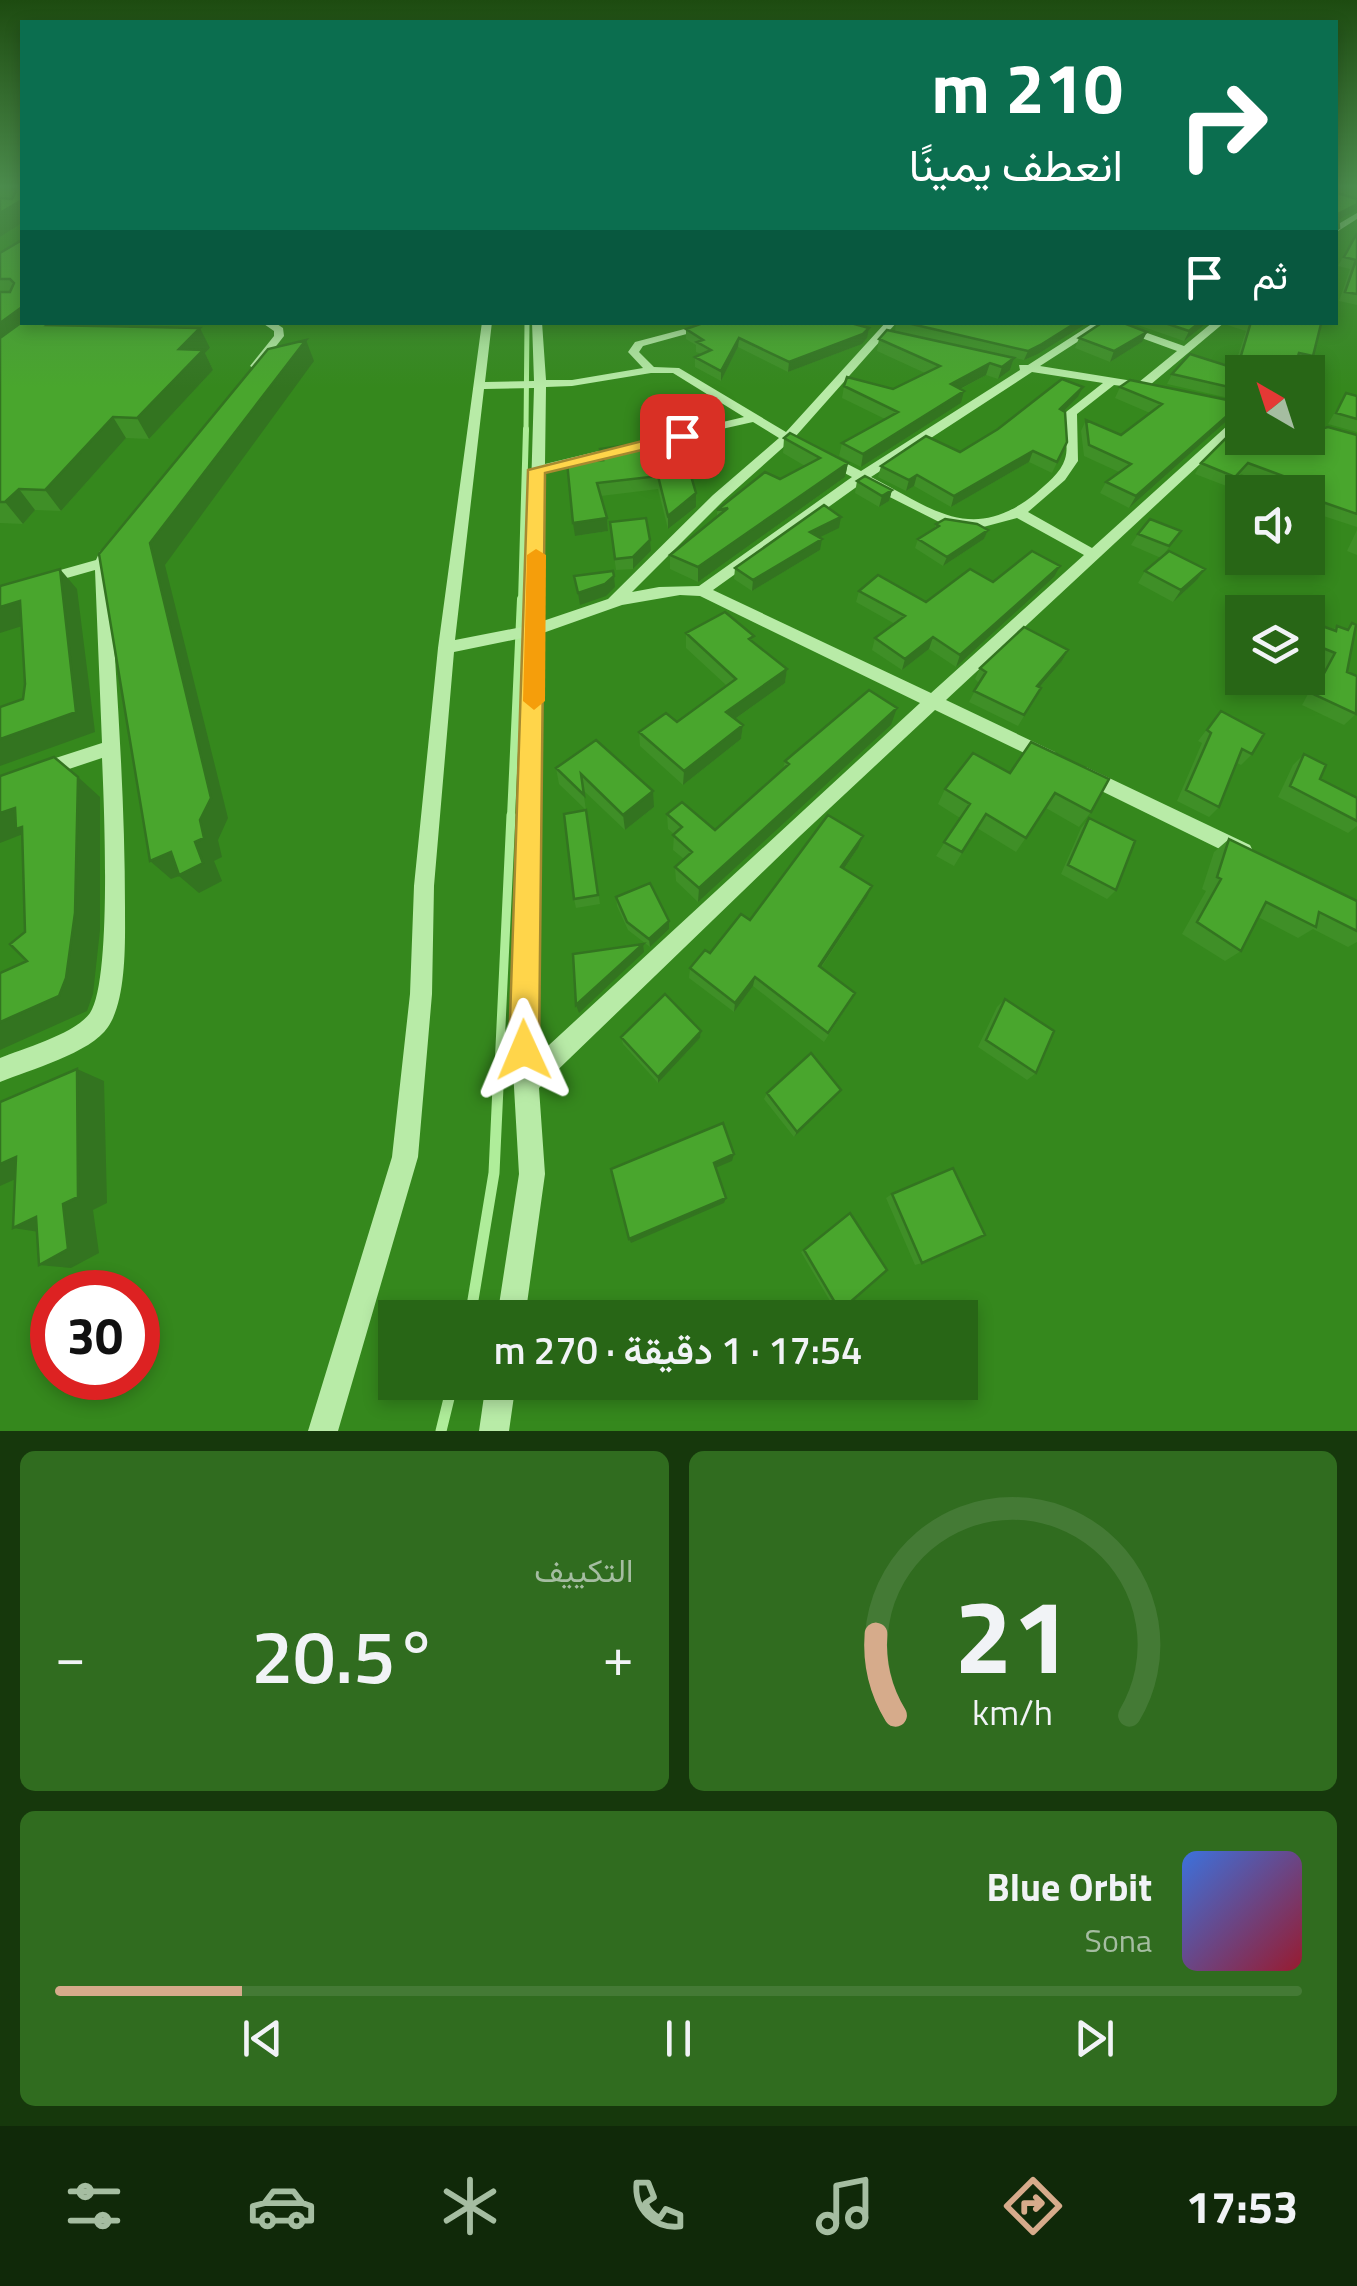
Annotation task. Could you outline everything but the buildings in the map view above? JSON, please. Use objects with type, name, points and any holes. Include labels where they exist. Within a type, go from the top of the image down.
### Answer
[{"type":"street","points":[[242,382],[278,336],[279,330],[271,325]]},
{"type":"street","points":[[323,1431],[405,1157],[446,648],[487,325]]},
{"type":"street","points":[[513,1300],[532,1174],[522,1018],[536,630],[540,381],[537,325]]},
{"type":"street","points":[[651,370],[633,352],[639,344],[713,325]]},
{"type":"street","points":[[614,600],[718,498],[787,438],[889,325]]},
{"type":"street","points":[[702,590],[860,477],[1083,333],[1103,325]]},
{"type":"street","points":[[1108,325],[1184,350]]},
{"type":"street","points":[[1141,386],[1216,325]]},
{"type":"street","points":[[863,331],[898,339]]},
{"type":"street","points":[[1014,364],[1110,384],[1157,389]]},
{"type":"street","points":[[480,386],[600,380],[651,370],[675,370],[787,438],[961,526],[988,524],[1019,513],[1070,464],[1072,412],[1110,384]]},
{"type":"street","points":[[537,470],[755,418]]},
{"type":"street","points":[[1325,431],[1357,440]]},
{"type":"street","points":[[526,1083],[1225,434]]},
{"type":"street","points":[[1019,513],[1093,554]]},
{"type":"street","points":[[0,1070],[90,1029],[108,1004],[115,917],[102,563],[119,535]]},
{"type":"street","points":[[0,592],[102,563]]},
{"type":"street","points":[[446,648],[536,630],[614,600],[676,588],[702,590],[1252,856]]},
{"type":"street","points":[[0,784],[109,748]]},
{"type":"street","points":[[494,1431],[498,1400]]},
{"type":"waterway","points":[[526,431],[527,325]]},
{"type":"waterway","points":[[521,602],[526,429]]},
{"type":"waterway","points":[[511,817],[521,599]]},
{"type":"waterway","points":[[498,1089],[511,815]]},
{"type":"waterway","points":[[473,1300],[494,1173],[498,1087]]},
{"type":"waterway","points":[[441,1431],[449,1400]]},
{"type":"slow traffic","points":[[534,701],[536,555]]},
{"type":"route","points":[[524,1050],[537,470],[682,436]]}]
